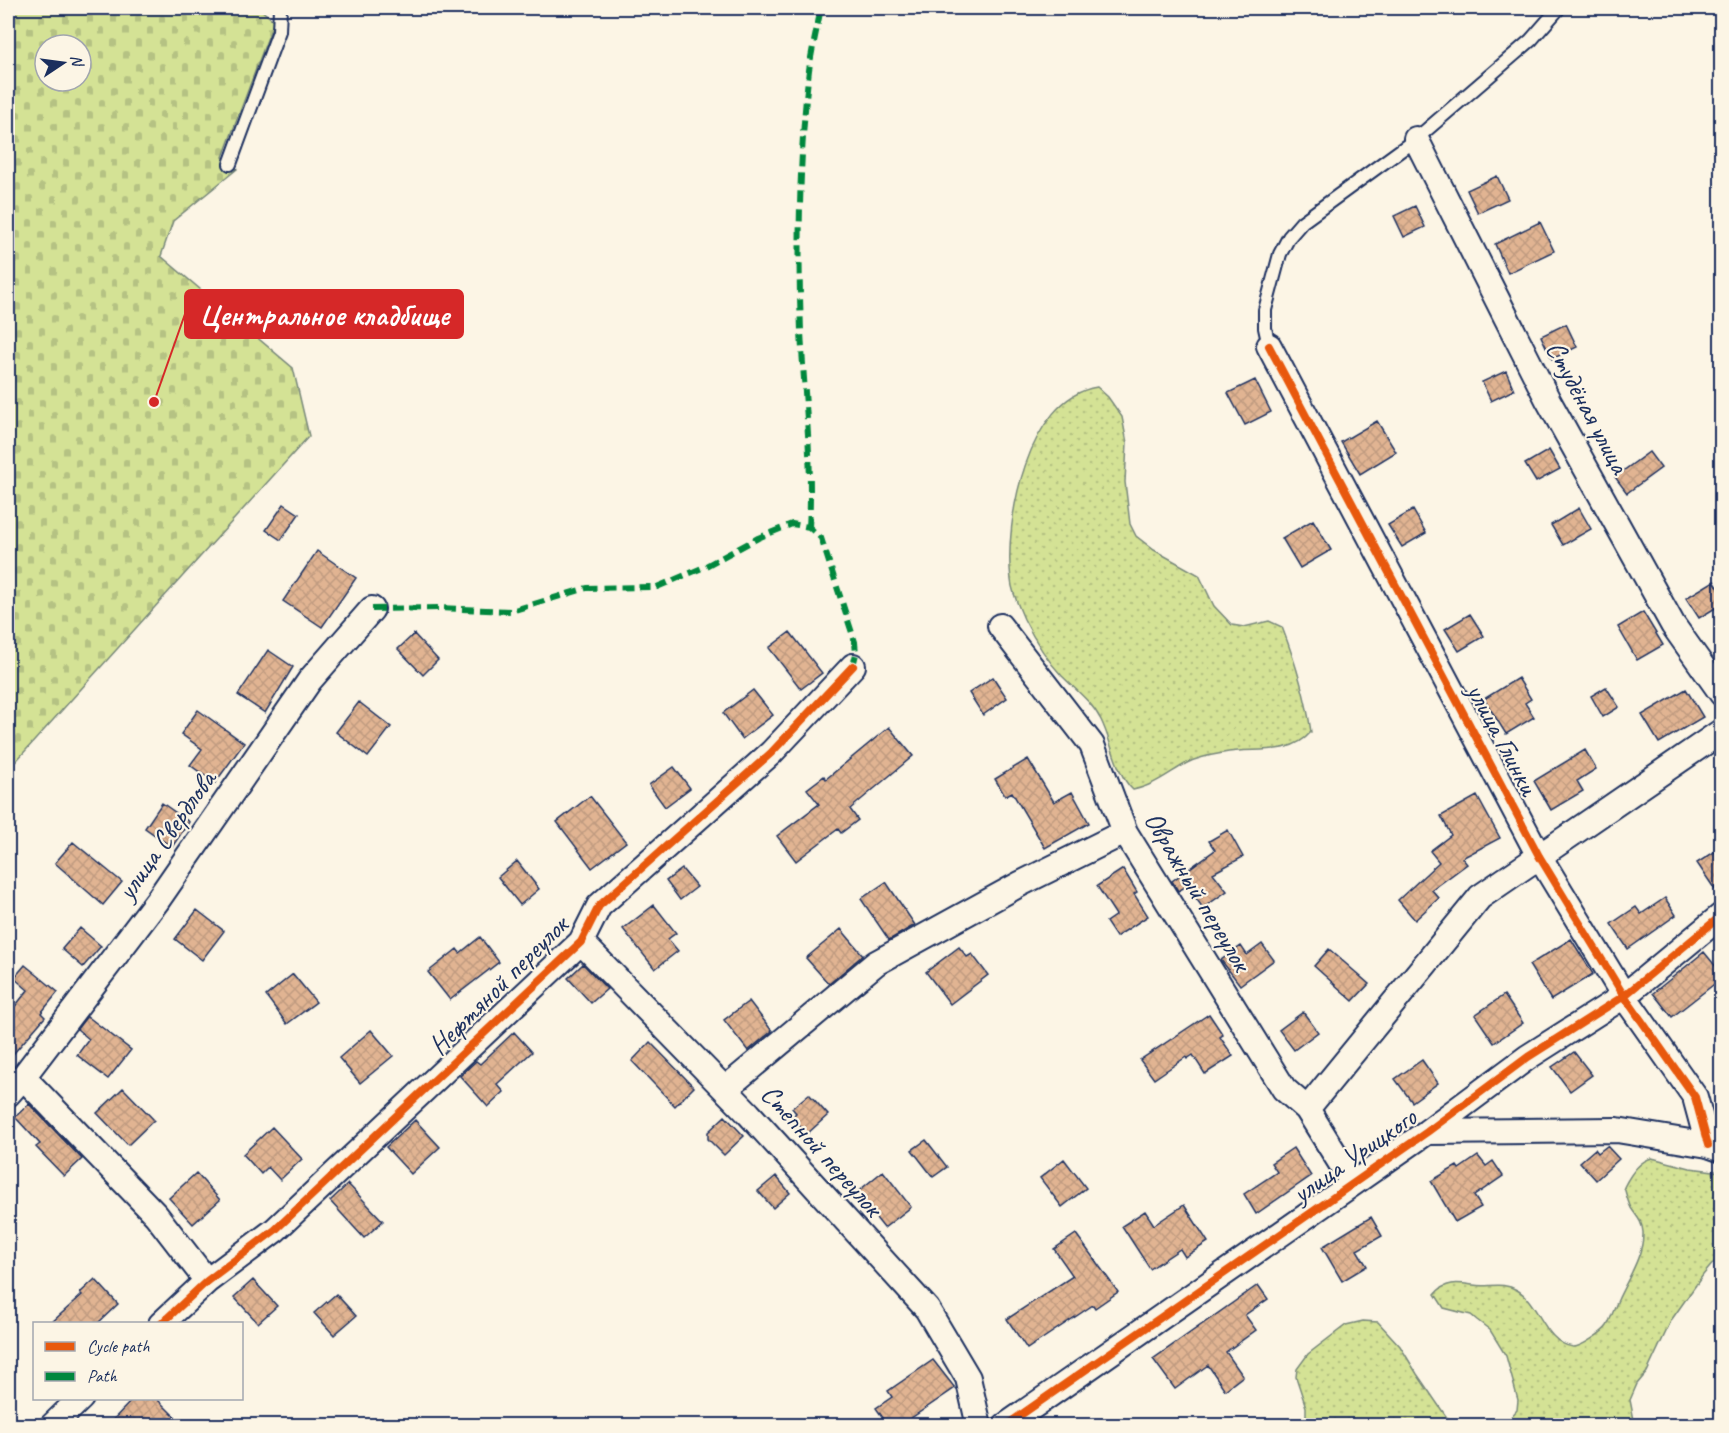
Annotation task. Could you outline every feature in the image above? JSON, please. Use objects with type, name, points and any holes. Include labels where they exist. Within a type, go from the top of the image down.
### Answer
[{"type":"street","name":"Студёная улица","points":[[1416,140],[1554,410],[1673,625],[1722,694]]},
{"type":"street","name":"улица Глинки","points":[[1269,346],[1539,856],[1624,996],[1695,1096],[1715,1147]]},
{"type":"street","name":"улица Свердлова","points":[[15,1085],[157,901],[310,680],[372,609]]},
{"type":"street","name":"Овражный переулок","points":[[1000,626],[1092,744],[1125,832],[1284,1089],[1307,1109],[1353,1183]]},
{"type":"street","name":"Нефтяной переулок","points":[[162,1322],[207,1281],[275,1230],[581,942],[599,906],[771,753],[853,666]]},
{"type":"street","points":[[1307,1109],[1480,897],[1722,731]]},
{"type":"street","points":[[725,1089],[876,963],[1020,884],[1125,832]]},
{"type":"street","name":"улица Урицкого","points":[[1005,1425],[1427,1132],[1528,1057],[1624,996],[1722,915]]},
{"type":"street","name":"Степной переулок","points":[[581,942],[725,1089],[927,1309],[968,1378],[980,1425]]},
{"type":"street","points":[[15,1085],[156,1215],[207,1281]]},
{"type":"street","points":[[1427,1132],[1617,1130],[1715,1147]]},
{"type":"street","points":[[52,1425],[79,1400]]},
{"type":"lane","points":[[230,164],[279,31],[280,8]]},
{"type":"lane","points":[[1269,346],[1265,328],[1265,310],[1281,254],[1289,237],[1302,222],[1416,140],[1532,40],[1559,8]]},
{"type":"green space","points":[[8,8],[259,8],[274,21],[223,157],[237,169],[173,221],[161,256],[293,368],[309,436],[8,770]]},
{"type":"green space","points":[[1097,387],[1108,397],[1122,417],[1127,443],[1125,482],[1130,524],[1136,536],[1154,550],[1199,575],[1214,606],[1232,625],[1244,627],[1269,621],[1282,627],[1300,679],[1309,719],[1311,732],[1302,740],[1270,750],[1234,751],[1200,758],[1155,782],[1133,790],[1122,775],[1097,714],[1056,670],[1032,634],[1016,600],[1011,580],[1012,527],[1017,496],[1025,466],[1037,438],[1053,414],[1073,396]]},
{"type":"green space","points":[[1652,1158],[1690,1168],[1721,1172],[1721,1254],[1672,1319],[1647,1372],[1637,1384],[1630,1400],[1635,1425],[1504,1425],[1517,1410],[1518,1400],[1506,1356],[1490,1330],[1471,1315],[1444,1308],[1435,1294],[1443,1287],[1452,1284],[1511,1287],[1525,1296],[1548,1330],[1563,1344],[1576,1347],[1591,1339],[1607,1326],[1641,1250],[1642,1228],[1630,1206],[1624,1187],[1639,1165]]},
{"type":"green space","points":[[1363,1321],[1378,1322],[1400,1346],[1452,1425],[1306,1425],[1306,1407],[1296,1377],[1297,1369],[1308,1354],[1346,1325]]},
{"type":"building","points":[[1497,176],[1508,199],[1478,213],[1467,190]]},
{"type":"building","points":[[1415,206],[1425,227],[1404,237],[1394,216]]},
{"type":"building","points":[[1540,222],[1554,251],[1508,273],[1495,244]]},
{"type":"building","points":[[1566,324],[1577,347],[1552,359],[1541,336]]},
{"type":"building","points":[[1506,371],[1514,390],[1491,401],[1482,382]]},
{"type":"building","points":[[1255,380],[1271,412],[1245,425],[1228,393]]},
{"type":"building","points":[[1377,421],[1396,452],[1360,474],[1341,442]]},
{"type":"building","points":[[1549,450],[1560,469],[1536,482],[1525,464]]},
{"type":"building","points":[[1649,452],[1661,468],[1627,493],[1615,477]]},
{"type":"building","points":[[284,504],[299,514],[281,540],[266,530]]},
{"type":"building","points":[[1579,508],[1591,529],[1563,545],[1551,525]]},
{"type":"building","points":[[1413,510],[1426,533],[1402,547],[1388,525]]},
{"type":"building","points":[[1313,520],[1331,550],[1300,568],[1282,538]]},
{"type":"building","points":[[317,551],[356,578],[322,627],[283,601]]},
{"type":"building","points":[[1714,581],[1722,593],[1722,604],[1699,618],[1686,598]]},
{"type":"building","points":[[1643,612],[1663,645],[1637,660],[1618,627]]},
{"type":"building","points":[[1470,614],[1484,636],[1459,651],[1445,629]]},
{"type":"building","points":[[790,632],[822,673],[801,689],[769,648]]},
{"type":"building","points":[[414,634],[438,660],[423,675],[398,649]]},
{"type":"building","points":[[268,650],[293,667],[265,713],[238,695]]},
{"type":"building","points":[[993,677],[1007,698],[983,715],[969,693]]},
{"type":"building","points":[[1518,678],[1531,699],[1525,703],[1534,717],[1506,734],[1484,699]]},
{"type":"building","points":[[1606,687],[1619,707],[1603,717],[1591,696]]},
{"type":"building","points":[[1686,689],[1703,717],[1659,743],[1642,715]]},
{"type":"building","points":[[753,690],[773,715],[742,739],[723,713]]},
{"type":"building","points":[[359,702],[391,727],[368,757],[336,732]]},
{"type":"building","points":[[198,710],[244,743],[215,783],[190,765],[202,749],[181,734]]},
{"type":"building","points":[[889,727],[913,756],[850,809],[858,820],[841,833],[838,829],[796,861],[777,836],[819,804],[807,789],[824,776],[826,779]]},
{"type":"building","points":[[1585,750],[1596,769],[1577,781],[1583,791],[1551,810],[1534,781]]},
{"type":"building","points":[[1028,759],[1054,802],[1072,792],[1089,823],[1045,848],[1012,792],[1005,796],[995,779]]},
{"type":"building","points":[[674,767],[690,788],[665,807],[649,785]]},
{"type":"building","points":[[590,796],[626,842],[592,868],[557,822]]},
{"type":"building","points":[[1477,796],[1500,838],[1462,858],[1467,864],[1432,890],[1439,898],[1415,920],[1398,900],[1439,862],[1430,851],[1451,835],[1441,816]]},
{"type":"building","points":[[162,803],[189,822],[172,847],[145,828]]},
{"type":"building","points":[[1228,830],[1243,857],[1213,873],[1227,891],[1203,908],[1187,886],[1178,891],[1172,881],[1215,850],[1209,841]]},
{"type":"building","points":[[73,842],[122,882],[103,905],[55,863]]},
{"type":"building","points":[[1722,847],[1722,900],[1697,863]]},
{"type":"building","points":[[517,861],[539,889],[520,905],[498,877]]},
{"type":"building","points":[[682,869],[697,887],[680,900],[666,881]]},
{"type":"building","points":[[1123,869],[1137,892],[1134,894],[1148,916],[1116,937],[1106,922],[1116,915],[1097,886]]},
{"type":"building","points":[[886,882],[915,925],[889,940],[861,899]]},
{"type":"building","points":[[1665,898],[1676,915],[1628,949],[1611,924],[1636,907],[1641,914]]},
{"type":"building","points":[[654,905],[676,933],[668,939],[678,951],[655,969],[623,929]]},
{"type":"building","points":[[197,910],[224,931],[202,960],[175,939]]},
{"type":"building","points":[[80,928],[101,946],[83,967],[62,949]]},
{"type":"building","points":[[841,929],[863,955],[829,984],[806,958]]},
{"type":"building","points":[[480,937],[499,962],[450,1000],[428,972],[457,949],[460,953]]},
{"type":"building","points":[[1571,939],[1593,974],[1551,1000],[1529,965]]},
{"type":"building","points":[[1262,944],[1274,960],[1240,985],[1221,960],[1241,946],[1247,955]]},
{"type":"building","points":[[959,947],[967,957],[972,954],[988,975],[950,1004],[926,972]]},
{"type":"building","points":[[1329,949],[1369,984],[1353,1001],[1314,966]]},
{"type":"building","points":[[1704,952],[1722,974],[1722,978],[1672,1017],[1653,993]]},
{"type":"building","points":[[583,964],[607,989],[591,1003],[568,978]]},
{"type":"building","points":[[25,965],[58,992],[41,1013],[45,1017],[8,1060],[8,1015],[28,990],[14,978]]},
{"type":"building","points":[[293,974],[316,1002],[287,1024],[266,996]]},
{"type":"building","points":[[1504,995],[1523,1023],[1494,1043],[1475,1015]]},
{"type":"building","points":[[749,1001],[772,1031],[748,1051],[724,1020]]},
{"type":"building","points":[[1303,1012],[1318,1032],[1294,1050],[1279,1030]]},
{"type":"building","points":[[1209,1014],[1223,1035],[1220,1037],[1233,1056],[1205,1074],[1193,1055],[1187,1059],[1186,1057],[1154,1079],[1140,1060]]},
{"type":"building","points":[[87,1016],[131,1050],[108,1079],[77,1055],[89,1039],[77,1029]]},
{"type":"building","points":[[371,1030],[393,1056],[360,1083],[339,1058]]},
{"type":"building","points":[[514,1032],[532,1052],[497,1084],[504,1092],[488,1107],[460,1076],[476,1061],[480,1064]]},
{"type":"building","points":[[650,1042],[694,1087],[675,1106],[632,1061]]},
{"type":"building","points":[[1574,1052],[1592,1075],[1570,1091],[1552,1067]]},
{"type":"building","points":[[1422,1060],[1438,1083],[1412,1102],[1395,1079]]},
{"type":"building","points":[[123,1088],[154,1120],[128,1145],[97,1113]]},
{"type":"building","points":[[809,1094],[828,1115],[807,1134],[792,1117],[796,1113],[792,1108]]},
{"type":"building","points":[[29,1104],[82,1159],[64,1176],[36,1147],[40,1144],[15,1117]]},
{"type":"building","points":[[725,1116],[744,1136],[724,1155],[708,1139],[708,1132]]},
{"type":"building","points":[[415,1120],[440,1147],[411,1174],[386,1147]]},
{"type":"building","points":[[272,1127],[302,1159],[280,1180],[268,1167],[261,1174],[243,1154]]},
{"type":"building","points":[[926,1140],[947,1167],[933,1177],[912,1150]]},
{"type":"building","points":[[1607,1146],[1619,1159],[1596,1180],[1580,1162],[1595,1149],[1598,1153]]},
{"type":"building","points":[[1293,1148],[1311,1176],[1256,1214],[1244,1194],[1277,1172],[1271,1163]]},
{"type":"building","points":[[1478,1156],[1486,1166],[1493,1161],[1503,1176],[1474,1196],[1481,1207],[1455,1222],[1431,1181],[1457,1166],[1459,1169]]},
{"type":"building","points":[[1064,1159],[1086,1188],[1062,1207],[1040,1178]]},
{"type":"building","points":[[883,1171],[911,1207],[884,1228],[856,1193]]},
{"type":"building","points":[[196,1173],[220,1200],[193,1224],[169,1198]]},
{"type":"building","points":[[776,1176],[790,1193],[773,1208],[758,1191]]},
{"type":"building","points":[[348,1184],[383,1221],[364,1238],[330,1201]]},
{"type":"building","points":[[1184,1205],[1208,1242],[1185,1257],[1180,1249],[1150,1269],[1122,1226],[1145,1211],[1154,1225]]},
{"type":"building","points":[[1371,1217],[1382,1236],[1357,1250],[1367,1266],[1342,1281],[1322,1247]]},
{"type":"building","points":[[1076,1234],[1118,1292],[1095,1308],[1093,1305],[1027,1349],[1007,1319],[1073,1276],[1054,1249]]},
{"type":"building","points":[[95,1279],[118,1304],[99,1322],[52,1322],[82,1295],[80,1293]]},
{"type":"building","points":[[253,1280],[277,1306],[258,1323],[234,1297]]},
{"type":"building","points":[[1258,1285],[1268,1299],[1245,1315],[1256,1330],[1226,1352],[1243,1376],[1225,1390],[1208,1365],[1175,1389],[1153,1359]]},
{"type":"building","points":[[336,1294],[356,1316],[334,1335],[314,1313]]},
{"type":"building","points":[[933,1360],[955,1388],[901,1425],[888,1425],[876,1408],[892,1397],[888,1391]]},
{"type":"building","points":[[132,1400],[158,1400],[183,1425],[108,1425]]},
{"type":"marked path","points":[[809,527],[809,453],[800,299],[800,200],[809,70],[821,8]]},
{"type":"marked path","points":[[372,609],[439,608],[511,611],[587,588],[657,587],[702,568],[758,538],[792,524],[809,527],[821,538],[855,642],[856,654],[853,666]]},
{"type":"cycle path","points":[[1269,346],[1539,856],[1624,996],[1695,1097],[1708,1145]]},
{"type":"cycle path","points":[[163,1322],[207,1281],[275,1230],[581,942],[599,906],[771,753],[853,666]]},
{"type":"cycle path","points":[[1005,1426],[1427,1132],[1528,1057],[1624,996],[1722,915]]},
{"type":"place","name":"Центральное кладбище","points":[[154,402]]}]
